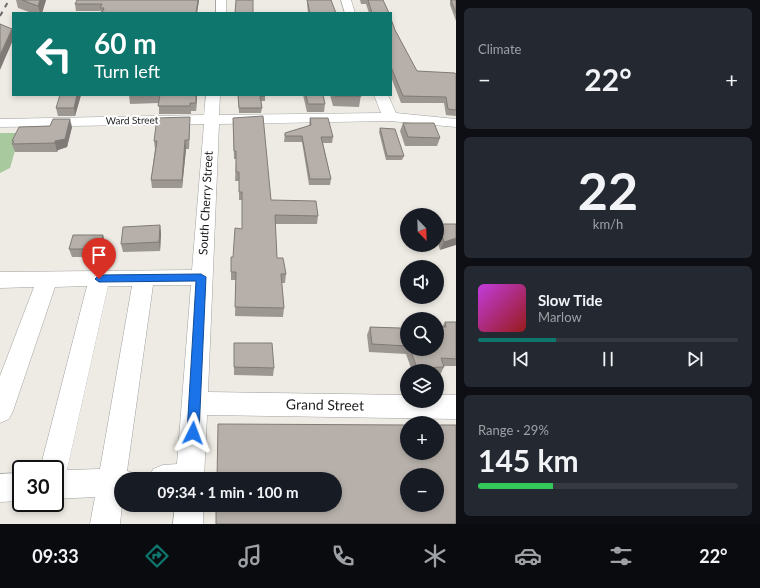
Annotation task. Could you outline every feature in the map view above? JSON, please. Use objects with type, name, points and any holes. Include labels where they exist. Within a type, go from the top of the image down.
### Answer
[{"type":"street","points":[[221,0],[221,12]]},
{"type":"street","points":[[346,0],[350,12]]},
{"type":"street","name":"South Cherry Street","points":[[190,472],[213,96]]},
{"type":"street","points":[[381,96],[390,117]]},
{"type":"street","name":"Ward Street","points":[[0,123],[390,117],[456,123]]},
{"type":"street","points":[[0,280],[201,277]]},
{"type":"street","points":[[118,472],[144,278]]},
{"type":"street","points":[[56,460],[99,279]]},
{"type":"street","points":[[2,397],[48,280]]},
{"type":"street","name":"Grand Street","points":[[195,403],[456,407]]},
{"type":"street","points":[[64,485],[114,482]]},
{"type":"street","points":[[0,488],[12,487]]},
{"type":"street","points":[[105,524],[114,492]]},
{"type":"street","points":[[188,524],[189,512]]},
{"type":"green space","points":[[0,133],[20,133],[10,168],[0,173]]},
{"type":"building","points":[[22,0],[40,0],[38,6]]},
{"type":"building","points":[[77,0],[198,0],[196,12],[102,12],[104,8],[100,8],[102,4],[75,4]]},
{"type":"building","points":[[236,0],[253,0],[253,12],[235,12]]},
{"type":"building","points":[[307,0],[331,0],[336,12],[310,12]]},
{"type":"building","points":[[368,0],[383,0],[389,12],[372,12]]},
{"type":"building","points":[[451,0],[456,0],[456,13]]},
{"type":"building","points":[[392,22],[417,71],[456,74],[456,110],[448,109],[446,97],[403,96],[392,69]]},
{"type":"building","points":[[0,24],[12,29],[0,55]]},
{"type":"building","points":[[60,96],[77,96],[74,108],[56,108]]},
{"type":"building","points":[[160,96],[196,96],[196,103],[190,103],[190,106],[158,106]]},
{"type":"building","points":[[238,96],[260,96],[262,108],[239,108]]},
{"type":"building","points":[[306,96],[323,96],[325,104],[308,104]]},
{"type":"building","points":[[263,116],[271,200],[316,201],[318,216],[275,215],[277,258],[283,258],[286,274],[281,274],[284,308],[235,307],[236,272],[231,272],[231,257],[233,257],[235,228],[242,229],[242,192],[239,192],[239,172],[236,172],[233,118]]},
{"type":"building","points":[[190,117],[189,140],[185,140],[182,180],[151,180],[157,141],[154,141],[157,118]]},
{"type":"building","points":[[310,118],[328,118],[333,137],[321,137],[331,179],[310,179],[302,136],[285,136],[285,133],[311,125]]},
{"type":"building","points":[[53,119],[70,119],[65,139],[55,141],[55,143],[12,144],[19,127],[50,126]]},
{"type":"building","points":[[403,123],[434,123],[440,138],[408,137]]},
{"type":"building","points":[[380,128],[395,129],[404,156],[387,156]]},
{"type":"building","points":[[444,224],[456,224],[456,238],[444,242]]},
{"type":"building","points":[[160,225],[159,242],[121,244],[123,227]]},
{"type":"building","points":[[73,235],[103,235],[99,249],[69,249]]},
{"type":"building","points":[[445,322],[456,322],[456,359],[441,358],[443,364],[416,364],[413,356],[444,356],[444,327],[446,327]]},
{"type":"building","points":[[370,327],[400,328],[400,346],[372,344]]},
{"type":"building","points":[[234,343],[272,343],[274,368],[234,367]]},
{"type":"building","points":[[218,424],[400,425],[400,460],[444,460],[444,425],[456,425],[456,524],[216,524],[216,512],[342,512],[342,472],[217,472]]},
{"type":"railway","points":[[0,16],[9,0]]},
{"type":"route","points":[[99,279],[201,277],[193,433]]}]
